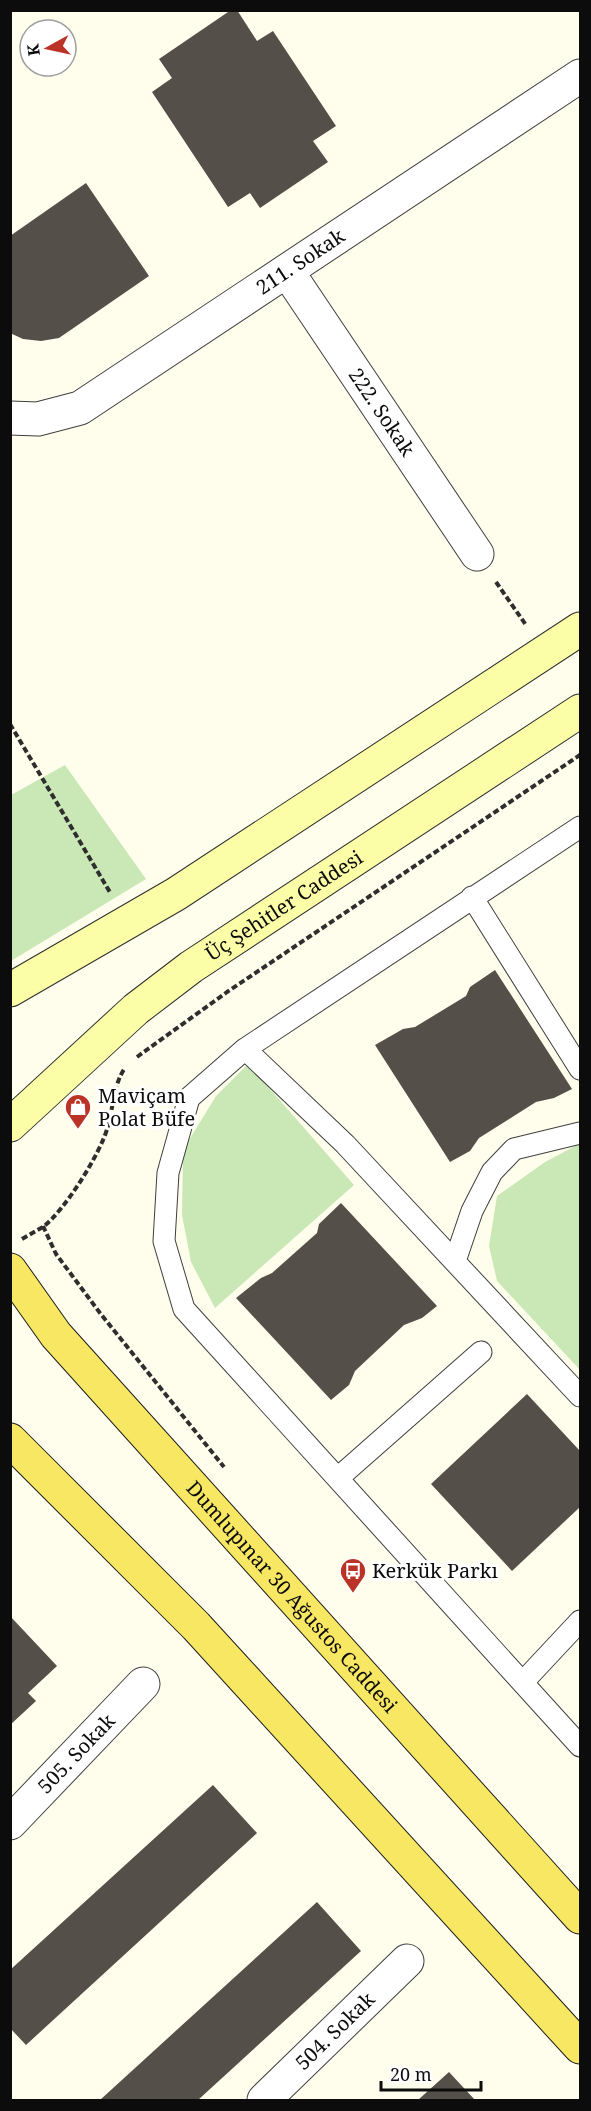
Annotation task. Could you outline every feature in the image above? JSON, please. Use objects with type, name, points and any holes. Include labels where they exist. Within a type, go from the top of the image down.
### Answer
[{"type":"main road","points":[[10,990],[176,894],[580,629]]},
{"type":"main road","name":"Üç Şehitler Caddesi","points":[[10,1125],[136,1009],[191,967],[580,711]]},
{"type":"main road","name":"Dumlupınar 30 Ağustos Caddesi","points":[[15,1255],[56,1335],[580,1917]]},
{"type":"main road","points":[[10,1440],[196,1626],[580,2047]]},
{"type":"street","name":"211. Sokak","points":[[10,418],[38,419],[80,408],[580,76]]},
{"type":"street","name":"222. Sokak","points":[[287,271],[477,554]]},
{"type":"street","name":"505. Sokak","points":[[10,1823],[143,1684]]},
{"type":"street","name":"504. Sokak","points":[[264,2100],[408,1961]]},
{"type":"lane","points":[[580,827],[245,1049],[189,1098],[168,1173],[164,1240],[184,1309],[580,1746]]},
{"type":"lane","points":[[472,897],[580,1070]]},
{"type":"lane","points":[[245,1049],[345,1144],[580,1396]]},
{"type":"lane","points":[[455,1261],[472,1211],[492,1172],[514,1149],[580,1132]]},
{"type":"lane","points":[[339,1479],[481,1352]]},
{"type":"lane","points":[[523,1682],[580,1621]]},
{"type":"path","points":[[477,554],[545,652]]},
{"type":"path","points":[[10,724],[128,923]]},
{"type":"path","points":[[15,1255],[72,1193],[108,1130],[123,1070],[136,1058],[227,992],[580,755]]},
{"type":"green space","points":[[65,765],[146,879],[11,961],[11,795]]},
{"type":"green space","points":[[248,1064],[354,1185],[215,1308],[191,1262],[182,1215],[183,1150],[216,1096]]},
{"type":"green space","points":[[580,1145],[580,1370],[497,1281],[489,1246],[497,1196],[545,1162]]},
{"type":"building","points":[[231,10],[237,10],[257,41],[273,31],[336,126],[313,141],[328,162],[260,208],[250,193],[228,207],[152,92],[172,78],[159,59]]},
{"type":"building","points":[[86,183],[149,276],[59,338],[41,341],[23,339],[10,333],[10,236]]},
{"type":"building","points":[[495,970],[572,1089],[554,1098],[536,1102],[479,1138],[470,1151],[450,1162],[375,1045],[403,1029],[415,1027],[466,996],[470,987]]},
{"type":"building","points":[[341,1203],[437,1306],[422,1318],[404,1325],[355,1371],[349,1385],[331,1400],[236,1298],[261,1278],[272,1273],[317,1233],[319,1224]]},
{"type":"building","points":[[527,1394],[580,1451],[580,1507],[512,1571],[431,1484]]},
{"type":"building","points":[[10,1616],[57,1666],[28,1693],[36,1701],[10,1725]]},
{"type":"building","points":[[213,1785],[257,1833],[26,2045],[10,2028],[10,1970]]},
{"type":"building","points":[[317,1902],[361,1951],[198,2100],[100,2100]]},
{"type":"building","points":[[449,2072],[475,2100],[418,2100]]},
{"type":"place","name":"Maviçam Polat Büfe","points":[[78,1130]]},
{"type":"place","name":"Kerkük Parkı","points":[[353,1594]]}]
